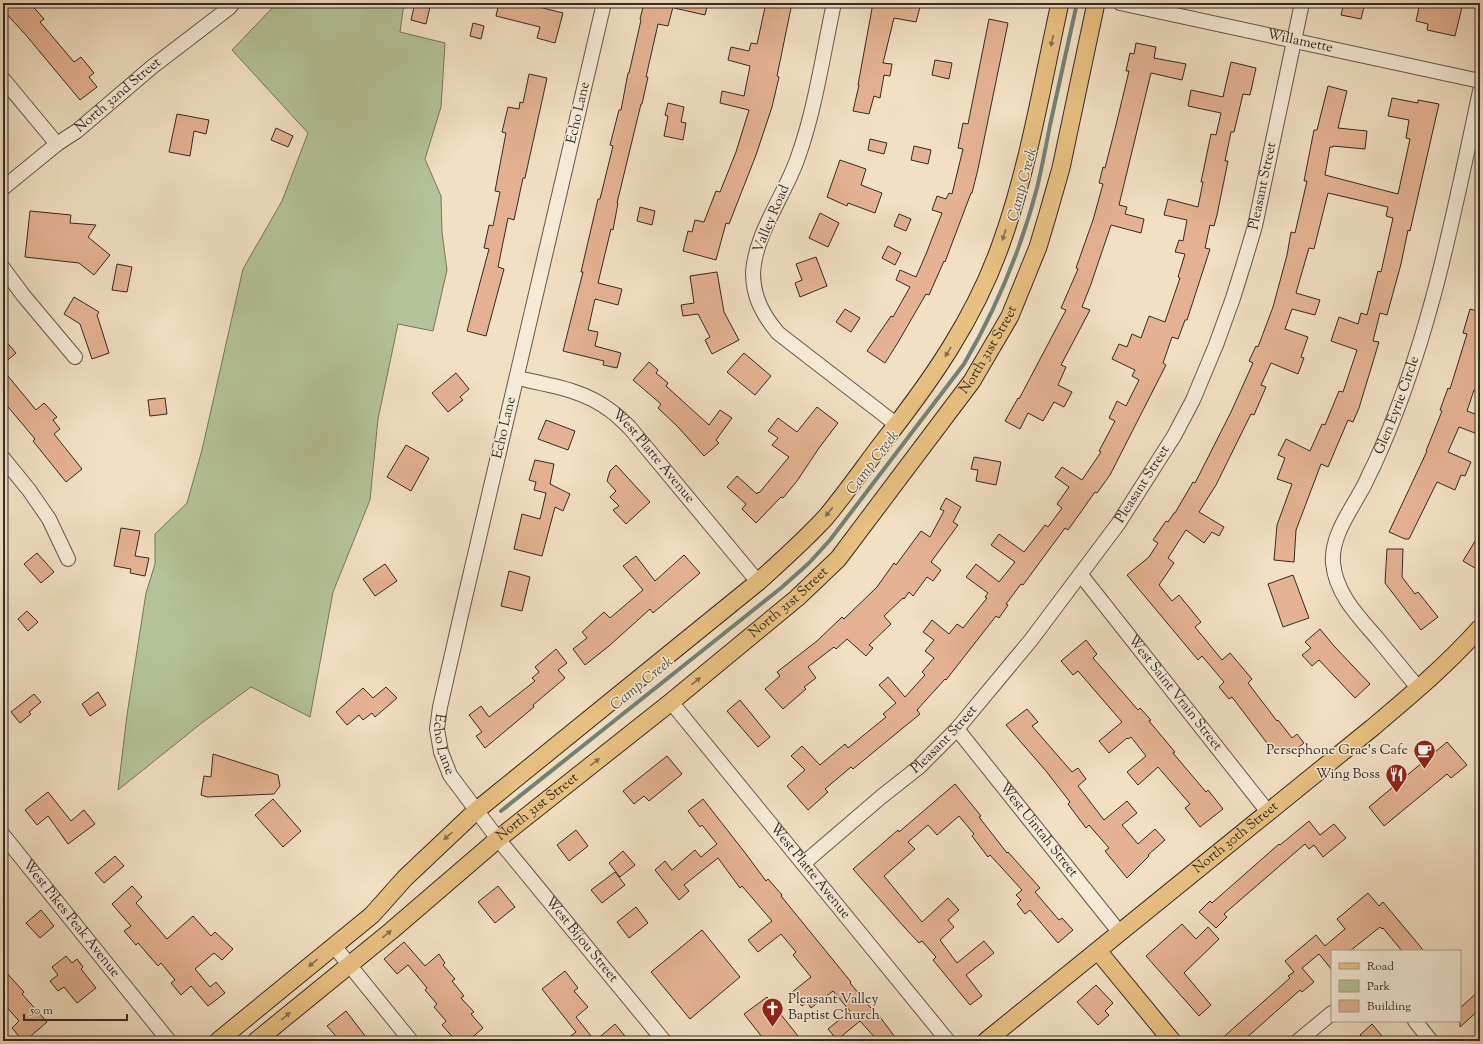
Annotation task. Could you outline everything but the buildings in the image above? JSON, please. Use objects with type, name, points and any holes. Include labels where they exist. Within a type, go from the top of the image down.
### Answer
[{"type":"main road","points":[[218,1041],[372,915],[405,878],[477,810],[758,582],[800,544],[826,516],[897,425],[941,364],[962,330],[979,297],[1001,246],[1018,196],[1060,3]]},
{"type":"main road","name":"North 31st Street","points":[[256,1041],[391,931],[498,839],[671,702],[797,598],[838,559],[972,381],[1010,316],[1048,217],[1061,168],[1096,3]]},
{"type":"main road","name":"North 30th Street","points":[[986,1041],[1419,689],[1458,653],[1480,628]]},
{"type":"main road","points":[[1098,951],[1172,1041]]},
{"type":"street","name":"North 32nd Street","points":[[3,188],[57,144],[76,131],[152,67],[229,8],[233,3]]},
{"type":"street","name":"Echo Lane","points":[[498,839],[450,775],[441,752],[437,729],[440,707],[604,3]]},
{"type":"street","name":"Valley Road","points":[[834,3],[808,126],[797,160],[764,231],[756,256],[753,273],[754,289],[766,320],[778,333],[897,425]]},
{"type":"street","name":"Willamette","points":[[1120,3],[1480,80]]},
{"type":"street","name":"Pleasant Street","points":[[804,863],[881,797],[919,767],[957,729],[1031,640],[1081,575],[1118,524],[1174,436],[1193,400],[1216,345],[1233,298],[1255,226],[1302,3]]},
{"type":"street","points":[[3,79],[57,144]]},
{"type":"street","name":"Glen Eyrie Circle","points":[[1419,689],[1351,607],[1341,591],[1335,578],[1333,562],[1335,542],[1378,456],[1398,407],[1419,348],[1434,298],[1450,235],[1480,91]]},
{"type":"street","points":[[3,268],[23,296],[74,357]]},
{"type":"street","name":"West Platte Avenue","points":[[517,378],[562,388],[580,394],[611,411],[630,428],[758,582]]},
{"type":"street","points":[[3,458],[29,490],[49,519],[68,559]]},
{"type":"street","name":"West Saint Vrain Street","points":[[1081,575],[1268,812]]},
{"type":"street","name":"West Platte Avenue","points":[[671,702],[948,1041]]},
{"type":"street","name":"West Uintah Street","points":[[957,729],[1120,933]]},
{"type":"street","name":"West Pikes Peak Avenue","points":[[3,835],[169,1041]]},
{"type":"street","name":"West Bijou Street","points":[[498,839],[664,1041]]},
{"type":"street","points":[[334,946],[411,1041]]},
{"type":"street","points":[[1298,1041],[1331,1014]]},
{"type":"street","points":[[1416,1022],[1431,1041]]},
{"type":"green space","points":[[277,3],[404,3],[400,32],[445,43],[441,107],[425,159],[441,196],[442,232],[447,270],[433,331],[398,324],[378,419],[370,500],[333,592],[310,717],[251,687],[203,722],[118,790],[127,715],[146,593],[155,564],[155,534],[187,503],[202,450],[243,269],[282,201],[308,133],[232,50]]},
{"type":"waterway","name":"Camp Creek","points":[[501,811],[781,588],[809,563],[830,540],[964,364],[997,300],[1031,211],[1077,3]]},
{"type":"place","name":"Persephone Grae's Cafe","points":[[1424,770]]},
{"type":"place","name":"Wing Boss","points":[[1396,794]]},
{"type":"place","name":"Pleasant Valley Baptist Church","points":[[773,1028]]}]
